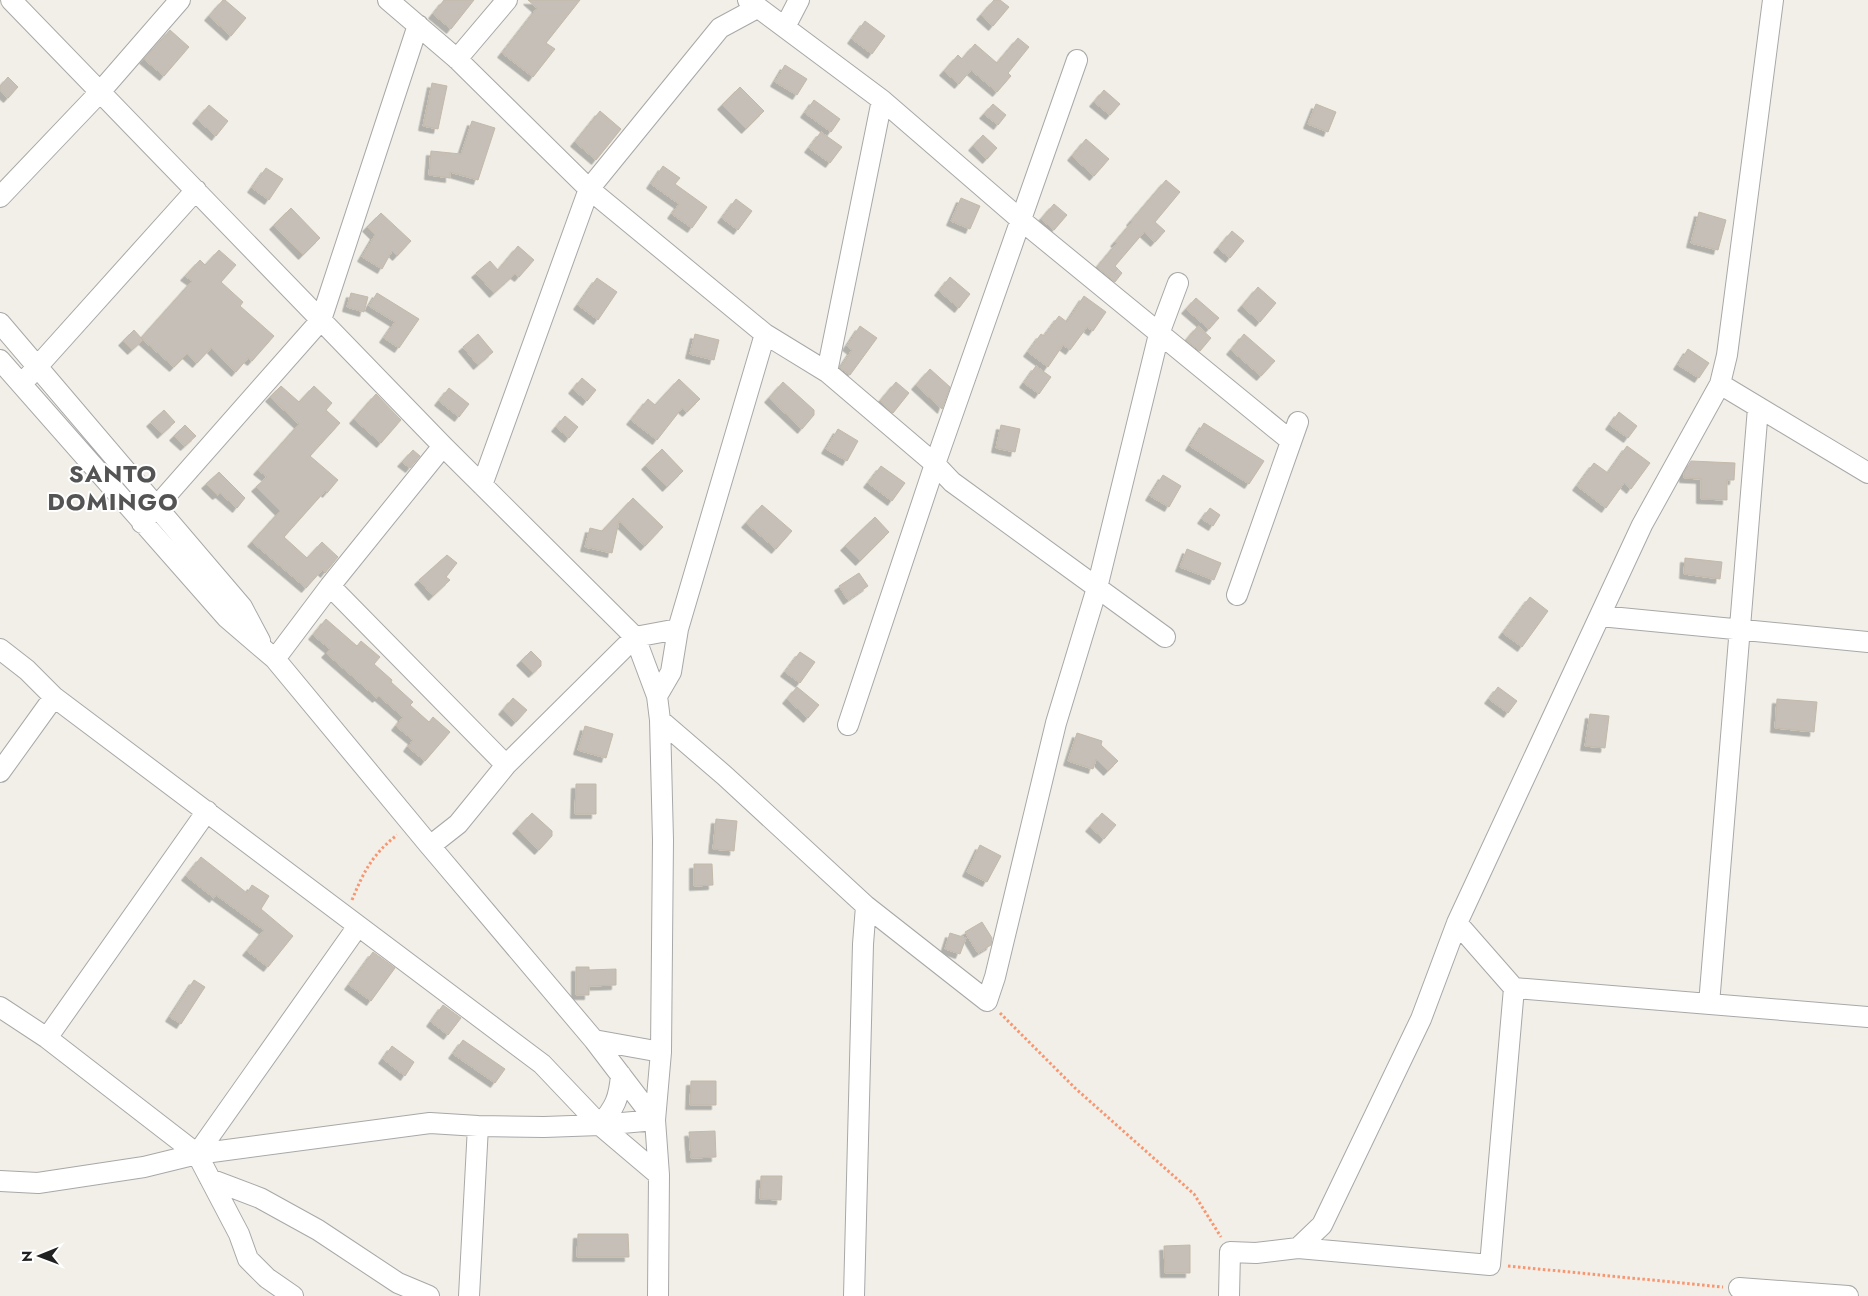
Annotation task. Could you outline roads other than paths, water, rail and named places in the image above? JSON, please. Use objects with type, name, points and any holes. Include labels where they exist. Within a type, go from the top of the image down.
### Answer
[{"type":"street","points":[[11,0],[443,446],[635,637],[657,696],[660,720],[663,840],[661,1052],[656,1120],[659,1175],[658,1296]]},
{"type":"street","points":[[0,197],[100,92],[180,0]]},
{"type":"street","points":[[388,0],[457,59],[589,189],[765,334],[827,372],[935,464],[952,482],[1165,636]]},
{"type":"street","points":[[457,59],[507,0]]},
{"type":"street","points":[[785,27],[799,0]]},
{"type":"street","points":[[1298,1248],[1322,1224],[1421,1019],[1457,923],[1642,524],[1720,384],[1727,355],[1773,0]]},
{"type":"street","points":[[482,485],[589,189],[720,28],[753,4],[882,100],[1022,221],[1291,441]]},
{"type":"street","points":[[142,523],[321,320],[418,25]]},
{"type":"street","points":[[848,725],[935,464],[1077,60]]},
{"type":"street","points":[[827,372],[882,100]]},
{"type":"street","points":[[21,383],[38,368],[196,190]]},
{"type":"street","points":[[660,720],[725,776],[866,906],[987,1000],[995,977],[1056,723],[1097,588],[1159,334],[1178,283]]},
{"type":"street","points":[[0,323],[242,606],[269,653],[594,1040],[656,1120]]},
{"type":"street","points":[[657,696],[670,672],[678,629],[765,334]]},
{"type":"street","points":[[0,360],[226,618],[269,653]]},
{"type":"street","points":[[1720,384],[1868,473]]},
{"type":"street","points":[[1709,1004],[1758,408]]},
{"type":"street","points":[[1237,595],[1298,422]]},
{"type":"street","points":[[269,653],[330,586],[443,446]]},
{"type":"street","points":[[330,586],[506,765]]},
{"type":"street","points":[[1600,616],[1868,642]]},
{"type":"street","points":[[430,846],[458,824],[506,765],[635,637],[678,629]]},
{"type":"street","points":[[0,648],[27,670],[54,697],[542,1064],[600,1125],[659,1175]]},
{"type":"street","points":[[0,772],[54,697]]},
{"type":"street","points":[[47,1038],[207,811]]},
{"type":"street","points":[[854,1296],[863,954],[866,906]]},
{"type":"street","points":[[196,1154],[351,921]]},
{"type":"street","points":[[1457,923],[1514,988],[1868,1017]]},
{"type":"street","points":[[1229,1296],[1230,1252],[1256,1253],[1298,1248],[1490,1265],[1514,988]]},
{"type":"street","points":[[0,1007],[47,1038],[196,1154],[239,1234],[248,1259],[267,1278],[294,1296]]},
{"type":"street","points":[[594,1040],[661,1052]]},
{"type":"street","points":[[600,1125],[613,1109],[619,1095],[621,1075]]},
{"type":"street","points":[[0,1181],[38,1183],[144,1167],[196,1154],[430,1123],[478,1126],[600,1125],[656,1120]]},
{"type":"street","points":[[469,1296],[478,1126]]},
{"type":"street","points":[[210,1179],[260,1198],[318,1230],[398,1284],[429,1296]]},
{"type":"street","points":[[1739,1288],[1848,1296]]},
{"type":"district","name":"SANTO DOMINGO","points":[[113,488]]}]
